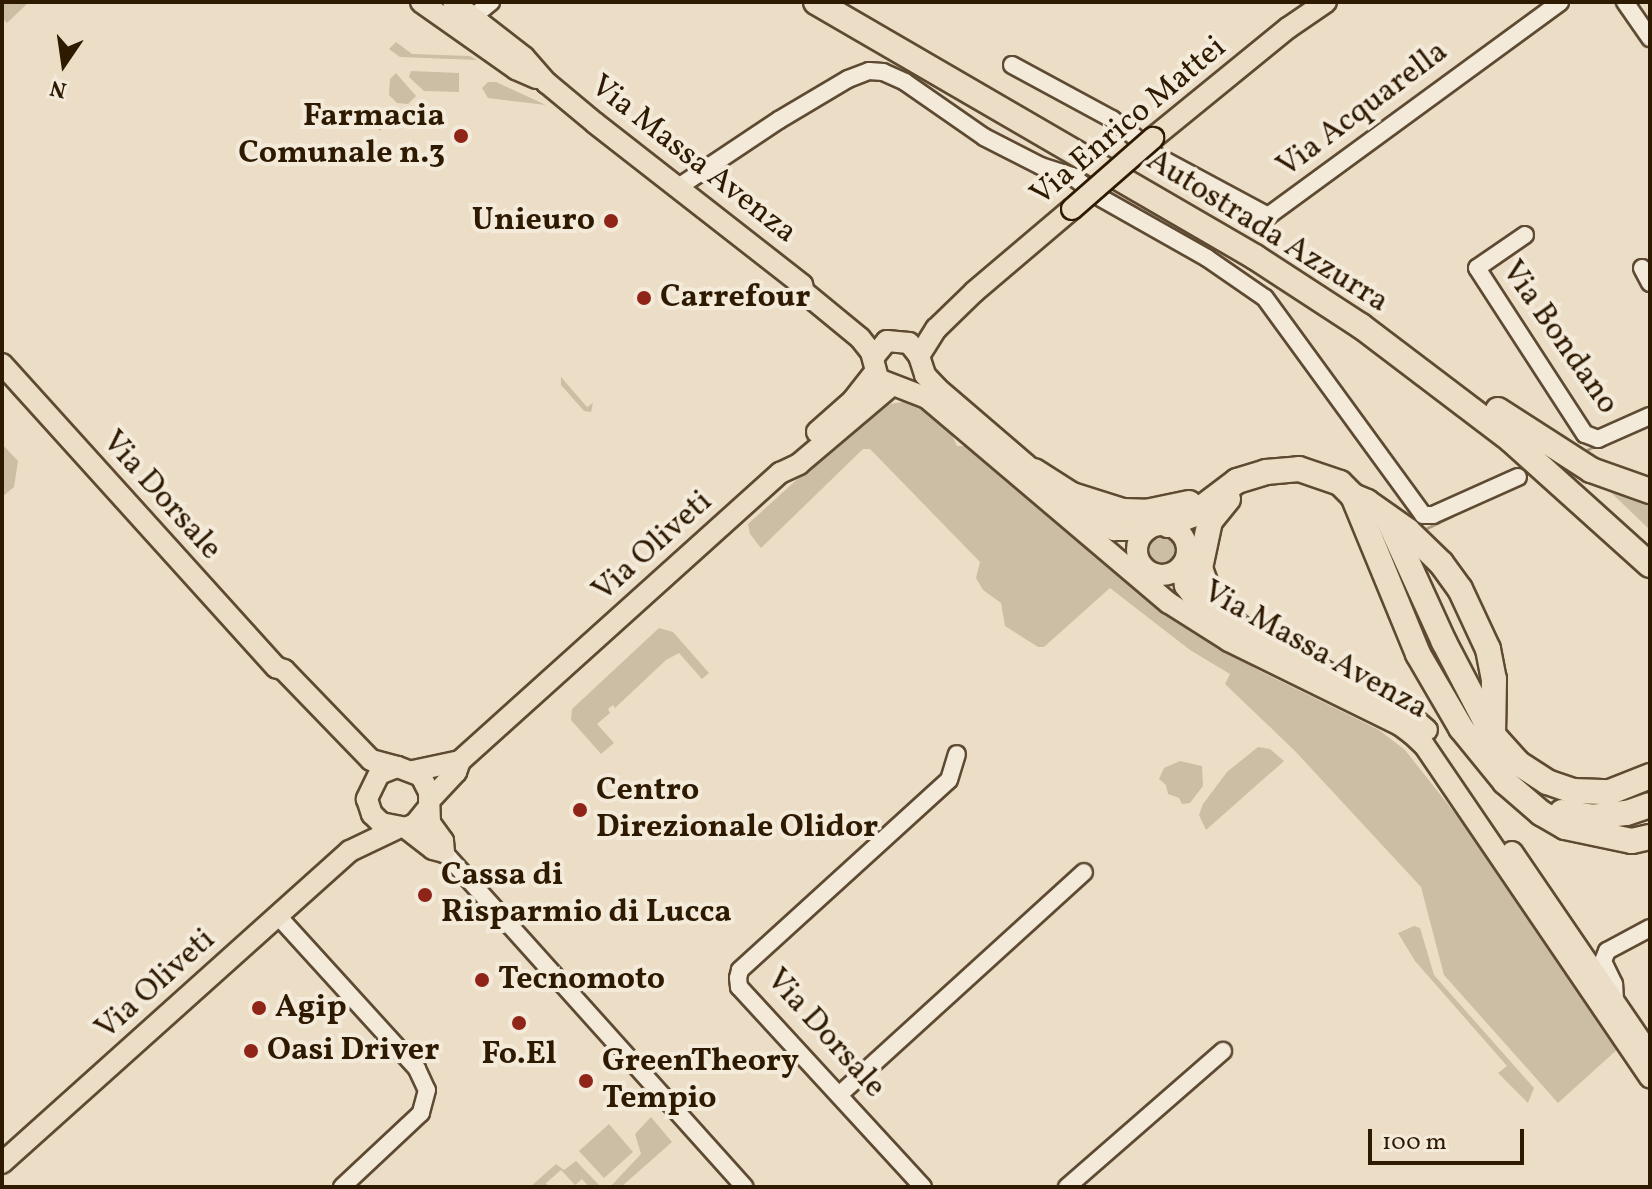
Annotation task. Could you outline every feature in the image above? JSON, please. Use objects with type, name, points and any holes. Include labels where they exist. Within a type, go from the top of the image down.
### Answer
[{"type":"highway","name":"Autostrada Azzurra","points":[[816,2],[1281,274],[1361,326],[1511,440],[1650,565]]},
{"type":"highway","name":"Autostrada Azzurra","points":[[844,2],[1264,246],[1369,314],[1518,424]]},
{"type":"highway","points":[[1518,424],[1591,470],[1650,491]]},
{"type":"highway","points":[[1518,424],[1650,544]]},
{"type":"highway","points":[[1034,471],[1094,505],[1146,512],[1187,504],[1232,478],[1281,469],[1319,473],[1340,483],[1353,496],[1386,515],[1441,563],[1460,589],[1488,649],[1494,679],[1493,735],[1518,763],[1547,782],[1573,791],[1610,792],[1650,776]]},
{"type":"highway","points":[[1157,527],[1192,515],[1237,481],[1253,475]]},
{"type":"highway","points":[[1185,557],[1193,531],[1203,517],[1253,475]]},
{"type":"highway","points":[[1242,630],[1214,607],[1200,568],[1210,521],[1253,475]]},
{"type":"highway","points":[[1353,496],[1418,654],[1461,728],[1510,786],[1541,813],[1565,827],[1632,841],[1650,837]]},
{"type":"highway","points":[[1584,503],[1650,577]]},
{"type":"highway","points":[[1386,515],[1444,642],[1513,777],[1537,800]]},
{"type":"highway","points":[[1510,786],[1562,812],[1592,817],[1627,813],[1650,805]]},
{"type":"main road","name":"Via Massa Avenza","points":[[421,2],[467,20],[524,57],[547,83],[802,285],[804,292],[860,338],[874,365],[897,386],[927,398],[1149,588],[1199,624],[1400,725],[1424,745],[1607,1004],[1650,1054]]},
{"type":"main road","name":"Via Enrico Mattei","points":[[919,361],[936,329],[974,292],[1147,143],[1288,28],[1326,2]]},
{"type":"main road","name":"Via Massa Avenza","points":[[802,285],[810,285],[861,325],[895,341],[919,361],[937,388],[1095,522],[1131,532],[1157,527]]},
{"type":"main road","name":"Via Enrico Mattei","points":[[895,341],[974,292]]},
{"type":"main road","points":[[874,365],[895,341]]},
{"type":"main road","points":[[897,386],[914,379],[919,361]]},
{"type":"main road","name":"Via Dorsale","points":[[2,364],[276,667],[279,676],[354,761],[364,777],[368,803]]},
{"type":"main road","name":"Via Oliveti","points":[[780,473],[789,457],[853,400],[874,365]]},
{"type":"main road","name":"Via Oliveti","points":[[428,805],[456,772],[460,761],[780,473],[799,464],[897,386]]},
{"type":"main road","points":[[1060,509],[1100,537],[1138,555],[1148,570],[1162,575],[1199,624]]},
{"type":"main road","points":[[1138,555],[1140,538],[1157,527],[1182,533],[1185,557],[1162,575]]},
{"type":"main road","name":"Via Massa Avenza","points":[[1185,557],[1185,586],[1195,604],[1214,618],[1405,711],[1430,733],[1607,1004],[1650,1078]]},
{"type":"main road","name":"Via Dorsale","points":[[276,667],[284,670],[371,760],[405,769]]},
{"type":"main road","name":"Via Oliveti","points":[[405,769],[460,761]]},
{"type":"main road","points":[[405,769],[426,783],[430,823],[443,841],[444,852],[433,849],[401,828],[381,823],[368,803],[379,774],[405,769]]},
{"type":"main road","name":"Via Oliveti","points":[[350,851],[368,803]]},
{"type":"main road","points":[[401,828],[422,818],[428,805]]},
{"type":"main road","name":"Via Oliveti","points":[[2,1163],[350,851],[401,828]]},
{"type":"street","points":[[467,20],[491,2]]},
{"type":"street","name":"Via Acquarella","points":[[1012,65],[1112,119],[1268,216],[1560,2]]},
{"type":"street","points":[[1625,2],[1650,38]]},
{"type":"street","points":[[677,188],[779,120],[848,79],[869,71],[894,76],[984,137],[1041,166],[1072,176],[1085,186]]},
{"type":"street","points":[[1101,198],[1218,264],[1265,298],[1423,515],[1433,515],[1518,477]]},
{"type":"street","name":"Via Bondano","points":[[1525,235],[1477,268],[1585,434],[1598,439],[1650,416]]},
{"type":"street","name":"Via Dorsale","points":[[923,1187],[739,987],[740,970],[949,780],[957,754]]},
{"type":"street","points":[[444,852],[745,1187]]},
{"type":"street","points":[[839,1095],[1084,872]]},
{"type":"street","points":[[278,916],[417,1069],[427,1090],[421,1113],[342,1187]]},
{"type":"street","points":[[1607,1004],[1614,984],[1603,961],[1607,951],[1650,928]]},
{"type":"street","points":[[1067,1187],[1223,1051]]},
{"type":"shaded area","points":[[2,2],[29,2],[7,23],[2,18]]},
{"type":"shaded area","points":[[396,42],[412,54],[470,56],[477,60],[400,57],[389,49]]},
{"type":"shaded area","points":[[411,71],[459,73],[459,92],[424,91],[409,77]]},
{"type":"shaded area","points":[[396,73],[416,96],[408,104],[397,103],[389,95],[390,79]]},
{"type":"shaded area","points":[[488,82],[496,82],[546,105],[488,98],[482,88]]},
{"type":"shaded area","points":[[358,108],[376,109],[385,116],[402,110],[380,131]]},
{"type":"shaded area","points":[[561,377],[587,407],[593,403],[591,412],[584,411],[561,385]]},
{"type":"shaded area","points":[[909,401],[950,431],[957,446],[969,446],[1174,619],[1258,670],[1379,730],[1405,750],[1488,855],[1620,1047],[1558,1103],[1444,975],[1421,887],[1295,751],[1225,684],[1230,674],[1190,650],[1110,588],[1044,647],[1038,647],[1005,626],[1001,603],[983,590],[976,578],[980,562],[870,449],[863,449],[761,548],[750,534],[748,524],[814,464],[890,404]]},
{"type":"shaded area","points":[[2,444],[18,461],[14,487],[2,497]]},
{"type":"shaded area","points":[[1600,482],[1650,496],[1650,530]]},
{"type":"shaded area","points":[[1162,530],[1175,536],[1181,549],[1175,562],[1162,568],[1149,562],[1143,549],[1149,536]]},
{"type":"shaded area","points":[[659,628],[673,632],[709,673],[702,679],[679,653],[666,660],[615,708],[613,705],[608,709],[610,713],[597,724],[614,743],[601,754],[571,720],[572,709]]},
{"type":"shaded area","points":[[1258,747],[1270,749],[1284,761],[1206,830],[1199,815],[1203,804],[1227,772]]},
{"type":"shaded area","points":[[1180,761],[1202,766],[1203,786],[1190,803],[1182,804],[1179,798],[1168,794],[1166,785],[1159,779],[1164,768]]},
{"type":"shaded area","points":[[1414,926],[1420,928],[1434,975],[1534,1088],[1528,1103],[1498,1073],[1507,1066],[1415,961],[1398,933]]},
{"type":"shaded area","points":[[651,1117],[672,1142],[621,1187],[610,1187],[641,1154],[635,1134]]},
{"type":"shaded area","points":[[609,1124],[633,1152],[604,1178],[579,1151]]},
{"type":"shaded area","points":[[576,1161],[601,1187],[589,1187],[582,1179],[575,1185],[561,1170],[546,1183],[549,1187],[530,1187],[556,1164],[564,1170]]},
{"type":"waterway","points":[[1583,452],[1598,444]]},
{"type":"waterway","points":[[1425,529],[1452,516]]},
{"type":"place","name":"Farmacia Comunale n.3","points":[[461,136]]},
{"type":"place","name":"Unieuro","points":[[611,221]]},
{"type":"place","name":"Carrefour","points":[[644,298]]},
{"type":"place","name":"Centro Direzionale Olidor","points":[[580,810]]},
{"type":"place","name":"Cassa di Risparmio di Lucca","points":[[425,895]]},
{"type":"place","name":"Tecnomoto","points":[[482,980]]},
{"type":"place","name":"Agip","points":[[259,1008]]},
{"type":"place","name":"Fo.El","points":[[519,1023]]},
{"type":"place","name":"Oasi Driver","points":[[251,1051]]},
{"type":"place","name":"GreenTheory Tempio","points":[[586,1081]]}]
